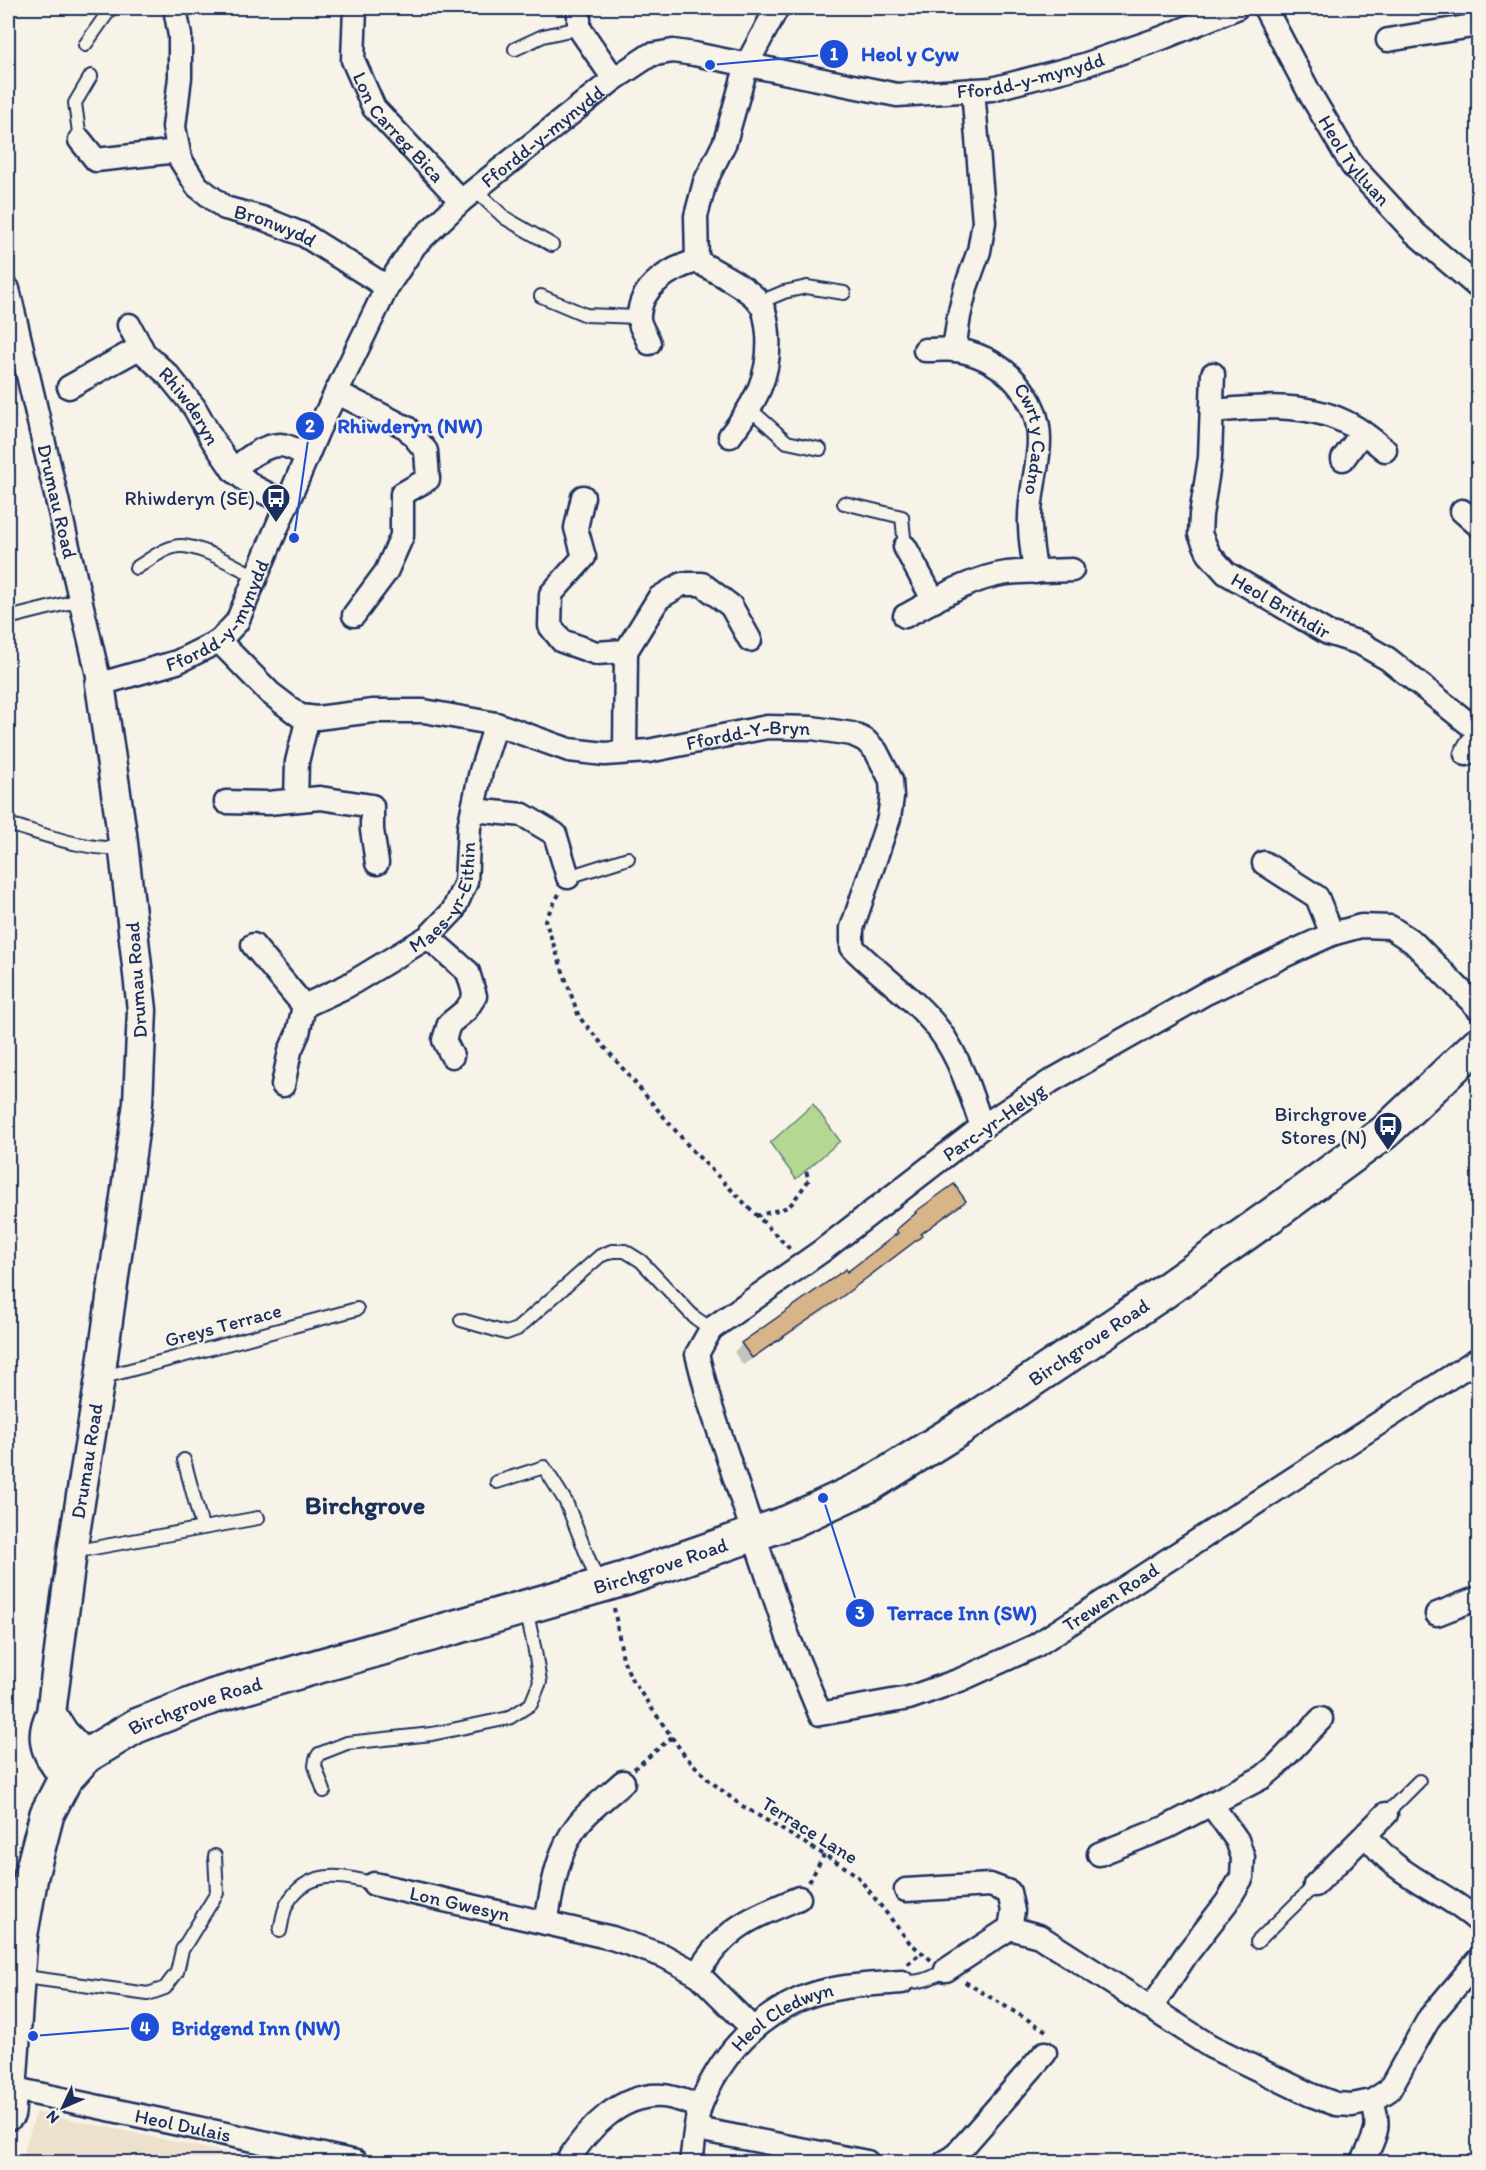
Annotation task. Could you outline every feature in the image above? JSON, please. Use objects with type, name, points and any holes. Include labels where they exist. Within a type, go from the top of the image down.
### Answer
[{"type":"main road","name":"Birchgrove Road","points":[[75,1767],[136,1726],[214,1696],[423,1635],[525,1609],[605,1584],[789,1522],[869,1485],[959,1429],[1276,1212],[1385,1132],[1479,1044]]},
{"type":"main road","points":[[9,2100],[13,1996],[31,1876],[47,1814],[75,1767]]},
{"type":"street","name":"Bronwydd","points":[[176,8],[180,36],[180,77],[174,128],[180,159],[197,186],[225,208],[262,218],[304,236],[387,287]]},
{"type":"street","name":"Lon Carreg Bica","points":[[355,8],[352,60],[374,108],[468,195]]},
{"type":"street","points":[[697,261],[696,216],[705,182],[725,142],[747,64],[777,8]]},
{"type":"street","name":"Ffordd-y-mynydd","points":[[100,684],[177,662],[219,641],[237,622],[336,392],[387,287],[415,245],[468,195],[614,79],[650,55],[673,51],[897,95],[992,89],[1084,65],[1162,38],[1236,8]]},
{"type":"street","name":"Heol Tylluan","points":[[1264,8],[1309,92],[1352,165],[1415,233],[1479,287]]},
{"type":"street","points":[[579,18],[614,79]]},
{"type":"street","points":[[1388,40],[1479,25]]},
{"type":"street","points":[[954,350],[959,316],[966,287],[979,251],[984,222],[973,90]]},
{"type":"street","points":[[80,140],[96,160],[178,151]]},
{"type":"street","points":[[649,342],[638,317],[645,296],[660,278],[681,265],[697,261],[734,282],[760,302],[766,320],[769,353],[764,378],[751,410],[730,436]]},
{"type":"street","name":"Drumau Road","points":[[8,289],[100,684],[123,848],[142,1010],[138,1103],[100,1378],[72,1552],[51,1713],[44,1741],[50,1758],[75,1767]]},
{"type":"street","name":"Rhiwderyn","points":[[129,325],[141,347],[194,406],[212,439],[233,470],[254,487],[287,504]]},
{"type":"street","points":[[69,387],[141,347]]},
{"type":"street","name":"Cwrt y Cadno","points":[[925,350],[954,350],[984,358],[1008,374],[1026,394],[1037,417],[1039,441],[1030,519],[1035,572]]},
{"type":"street","name":"Heol Brithdir","points":[[1213,374],[1210,458],[1200,534],[1209,554],[1226,573],[1328,633],[1360,643],[1388,658],[1479,732],[1466,754]]},
{"type":"street","points":[[336,392],[406,428],[426,451],[428,479],[402,494],[402,536],[386,572],[354,615]]},
{"type":"street","points":[[1212,411],[1256,407],[1316,410],[1351,425],[1385,450]]},
{"type":"street","points":[[1343,459],[1362,433]]},
{"type":"street","points":[[233,470],[262,450],[280,444],[307,455]]},
{"type":"street","points":[[583,497],[576,528],[584,557],[552,594],[550,626],[562,641],[596,653],[626,651]]},
{"type":"street","points":[[905,547],[934,601]]},
{"type":"street","points":[[905,616],[974,583],[1005,574],[1072,570]]},
{"type":"street","points":[[625,753],[626,651],[659,598],[682,584],[702,584],[731,606],[750,640]]},
{"type":"street","points":[[219,641],[284,704],[300,716],[308,717],[297,762],[296,800]]},
{"type":"street","name":"Ffordd-Y-Bryn","points":[[308,717],[332,717],[373,711],[424,711],[496,724],[569,750],[605,754],[648,752],[767,727],[812,728],[852,734],[865,740],[876,751],[891,780],[891,808],[852,928],[852,947],[897,987],[939,1030],[962,1071],[982,1127]]},
{"type":"street","name":"Maes-yr-Eithin","points":[[304,1006],[347,986],[428,937],[453,911],[466,882],[469,827],[481,771],[496,724]]},
{"type":"street","points":[[226,802],[267,803],[320,798],[372,806],[372,830],[377,863]]},
{"type":"street","points":[[473,810],[523,815],[555,834],[568,877]]},
{"type":"street","points":[[1264,863],[1317,897],[1332,934]]},
{"type":"street","name":"Parc-yr-Helyg","points":[[711,1329],[803,1265],[982,1127],[1052,1081],[1206,993],[1332,934],[1361,926],[1390,927],[1413,942],[1479,1008]]},
{"type":"street","points":[[428,937],[468,972],[475,996],[466,1010],[449,1024],[444,1040],[452,1056]]},
{"type":"street","points":[[253,945],[304,1006],[298,1033],[290,1051],[283,1085]]},
{"type":"street","points":[[711,1329],[698,1354],[710,1404],[754,1534]]},
{"type":"street","name":"Trewen Road","points":[[754,1534],[787,1634],[820,1714],[909,1698],[960,1680],[1035,1646],[1479,1359]]},
{"type":"street","points":[[1437,1614],[1479,1598]]},
{"type":"street","points":[[1099,1854],[1167,1827],[1263,1777],[1321,1719]]},
{"type":"street","points":[[546,1923],[562,1855],[578,1823],[623,1782]]},
{"type":"street","points":[[1151,2008],[1186,1955],[1227,1902],[1242,1877],[1243,1857],[1237,1840],[1211,1804]]},
{"type":"street","points":[[1315,1886],[1386,1814]]},
{"type":"street","points":[[1366,1834],[1374,1846],[1406,1874],[1445,1896],[1479,1921]]},
{"type":"street","name":"Lon Gwesyn","points":[[374,1884],[612,1938],[664,1956],[697,1974],[753,2029]]},
{"type":"street","points":[[906,1890],[990,1885],[1009,1892],[1013,1911],[1010,1928],[946,1970]]},
{"type":"street","points":[[697,1974],[726,1936],[747,1920],[799,1898]]},
{"type":"street","points":[[1010,1928],[1039,1936],[1210,2046],[1311,2096],[1336,2104],[1352,2105],[1372,2101],[1389,2090],[1430,2018],[1479,1960]]},
{"type":"street","name":"Heol Cledwyn","points":[[691,2163],[700,2106],[733,2048],[761,2022],[799,1999],[841,1988],[902,1982]]},
{"type":"street","points":[[945,2163],[954,2157],[1045,2053]]},
{"type":"street","points":[[567,2163],[580,2140],[605,2116],[634,2099],[664,2096],[700,2106]]},
{"type":"street","name":"Heol Dulais","points":[[9,2100],[356,2163]]},
{"type":"street","points":[[1363,2163],[1377,2125],[1378,2118],[1372,2101]]},
{"type":"street","points":[[697,2129],[867,2163]]},
{"type":"lane","points":[[86,45],[111,8]]},
{"type":"lane","points":[[515,49],[579,18]]},
{"type":"lane","points":[[80,140],[75,103],[91,76]]},
{"type":"lane","points":[[468,195],[552,245]]},
{"type":"lane","points":[[760,302],[784,292],[807,287],[844,293]]},
{"type":"lane","points":[[541,296],[586,315],[638,317]]},
{"type":"lane","points":[[751,410],[786,442],[820,449]]},
{"type":"lane","points":[[844,503],[902,517],[905,547]]},
{"type":"lane","points":[[136,568],[161,553],[181,546],[204,552],[256,576]]},
{"type":"lane","points":[[8,618],[80,600]]},
{"type":"lane","points":[[8,824],[84,847],[123,848]]},
{"type":"lane","points":[[568,877],[628,858]]},
{"type":"lane","points":[[461,1320],[506,1333],[517,1329],[600,1256],[612,1251],[625,1251],[641,1261],[694,1317],[711,1329]]},
{"type":"lane","name":"Greys Terrace","points":[[100,1378],[357,1309]]},
{"type":"lane","points":[[184,1460],[202,1527]]},
{"type":"lane","points":[[497,1482],[544,1467],[566,1503],[605,1584]]},
{"type":"lane","points":[[72,1552],[258,1518]]},
{"type":"lane","points":[[324,1791],[315,1766],[319,1754],[347,1743],[432,1734],[509,1718],[531,1704],[540,1682],[525,1609]]},
{"type":"lane","points":[[1386,1814],[1419,1782]]},
{"type":"lane","points":[[13,1996],[148,1994],[165,1988],[177,1972],[182,1950],[217,1893],[215,1856]]},
{"type":"lane","points":[[280,1931],[287,1905],[301,1889],[321,1876],[350,1877],[374,1884]]},
{"type":"lane","points":[[1257,1942],[1315,1886]]},
{"type":"lane","points":[[902,1982],[919,1983],[946,1970]]},
{"type":"path","points":[[568,877],[545,920],[579,1017],[692,1150],[803,1265]]},
{"type":"path","points":[[755,1216],[789,1207],[809,1180],[806,1171]]},
{"type":"path","name":"Terrace Lane","points":[[605,1584],[623,1659],[632,1680],[685,1756],[709,1780],[739,1804],[858,1877],[910,1943],[946,1970],[1053,2036],[1045,2053]]},
{"type":"path","points":[[623,1782],[624,1775],[672,1737]]},
{"type":"path","points":[[799,1898],[824,1855]]},
{"type":"shaded area","points":[[36,2112],[270,2162],[21,2162]]},
{"type":"green space","points":[[813,1104],[840,1141],[796,1179],[770,1143]]},
{"type":"building","points":[[954,1184],[966,1201],[843,1296],[752,1358],[741,1343],[846,1269],[847,1272],[898,1233],[896,1230],[915,1212]]},
{"type":"place","name":"Heol y Cyw","points":[[710,65]]},
{"type":"place","name":"Rhiwderyn (SE)","points":[[276,524]]},
{"type":"place","name":"Rhiwderyn (NW)","points":[[294,538]]},
{"type":"place","name":"Birchgrove Stores (N)","points":[[1388,1152]]},
{"type":"place","name":"Terrace Inn (SW)","points":[[823,1498]]},
{"type":"place","name":"Bridgend Inn (NW)","points":[[33,2036]]},
{"type":"district","name":"Birchgrove","points":[[365,1505]]}]
